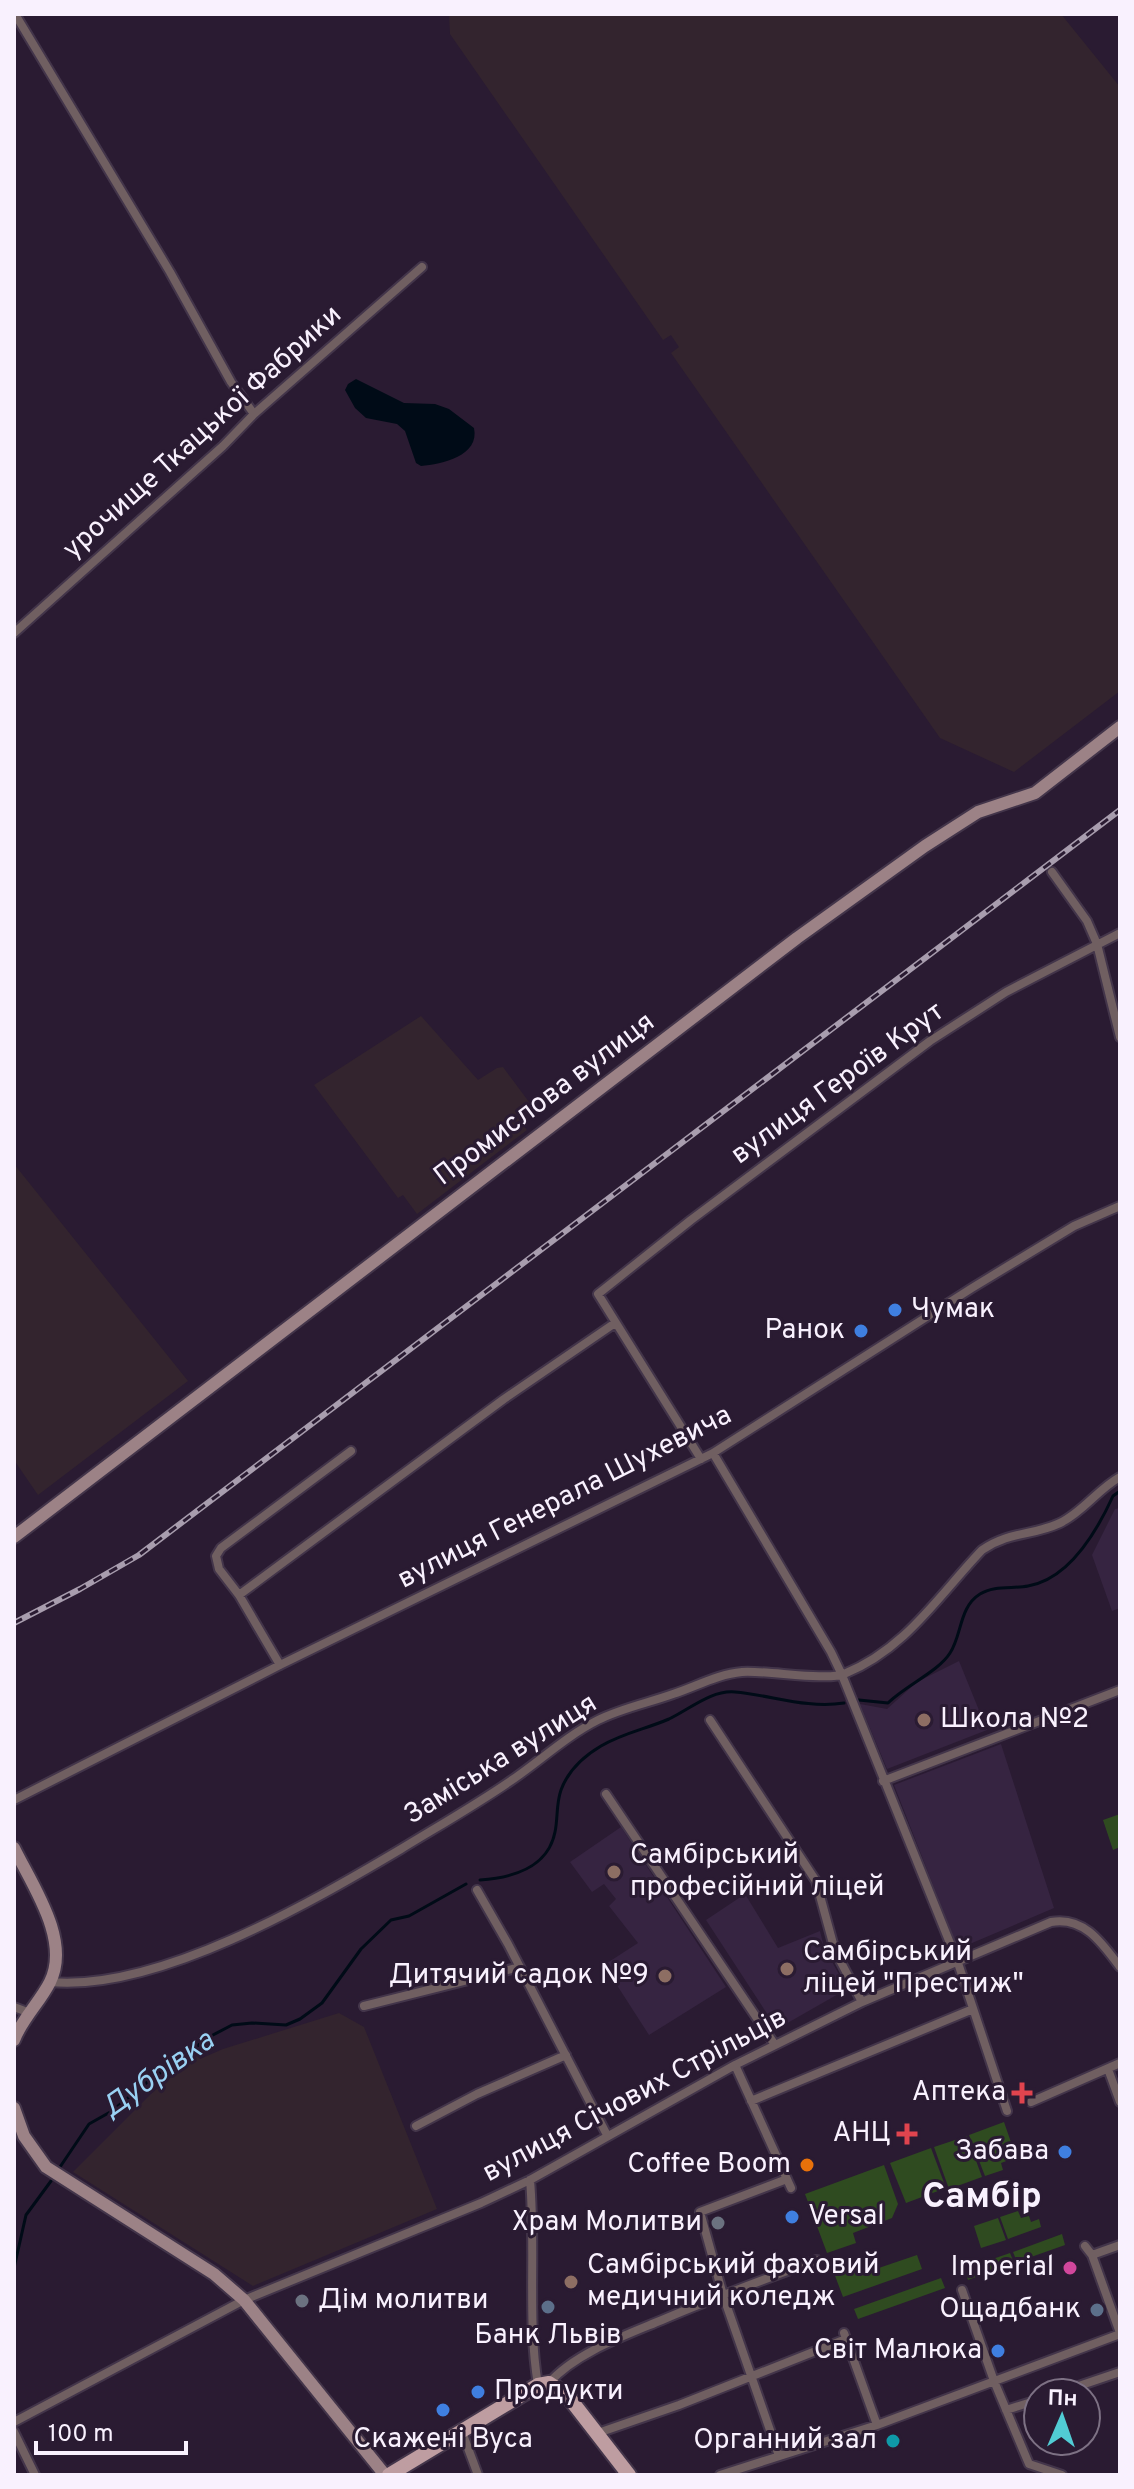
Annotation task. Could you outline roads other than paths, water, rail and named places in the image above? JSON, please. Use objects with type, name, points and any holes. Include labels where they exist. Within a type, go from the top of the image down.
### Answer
[{"type":"main road","points":[[387,2475],[544,2384],[567,2395],[629,2475]]},
{"type":"street","points":[[15,14],[170,272],[231,382],[254,414]]},
{"type":"street","name":"урочище Ткацької Фабрики","points":[[15,630],[422,267]]},
{"type":"street","name":"Промислова вулиця","points":[[14,1537],[797,938],[978,812],[1035,793],[1120,727]]},
{"type":"street","points":[[1052,872],[1087,921],[1097,944],[1120,1037]]},
{"type":"street","name":"вулиця Героїв Крут","points":[[615,1323],[598,1294],[691,1220],[930,1041],[1006,992],[1120,933]]},
{"type":"street","name":"вулиця Генерала Шухевича","points":[[14,1800],[280,1665],[713,1453],[1074,1226],[1120,1206]]},
{"type":"street","points":[[239,1595],[504,1399],[615,1323],[701,1459]]},
{"type":"street","points":[[280,1665],[239,1595],[219,1569],[218,1552],[351,1451]]},
{"type":"street","points":[[713,1453],[842,1675],[958,1963],[1007,2111]]},
{"type":"street","points":[[842,1675],[888,1649],[910,1632],[982,1550],[1014,1534],[1061,1523],[1120,1477]]},
{"type":"street","name":"Заміська вулиця","points":[[50,1982],[88,1984],[132,1976],[282,1915],[343,1884],[440,1826],[510,1782],[598,1720],[741,1672],[842,1675]]},
{"type":"street","points":[[883,1781],[1120,1690]]},
{"type":"street","points":[[710,1720],[816,1881],[835,1951],[862,2002]]},
{"type":"street","points":[[606,1794],[775,2045]]},
{"type":"street","points":[[14,1848],[53,1932],[56,1958],[50,1982],[14,2040]]},
{"type":"street","points":[[477,1890],[607,2135]]},
{"type":"street","name":"вулиця Січових Стрільців","points":[[14,2422],[244,2300],[470,2208],[530,2180],[735,2065],[862,2002],[1051,1922],[1075,1921],[1086,1928],[1120,1967]]},
{"type":"street","points":[[364,2006],[520,1967]]},
{"type":"street","points":[[14,2007],[30,2013]]},
{"type":"street","points":[[751,2101],[973,2009]]},
{"type":"street","points":[[416,2126],[477,2094],[566,2055]]},
{"type":"street","points":[[1031,2102],[1120,2063]]},
{"type":"street","points":[[735,2065],[789,2184],[700,2212],[723,2295],[779,2456]]},
{"type":"street","points":[[1108,2069],[1120,2102]]},
{"type":"street","points":[[14,2108],[24,2136],[46,2167],[214,2274],[244,2300],[387,2475]]},
{"type":"street","points":[[530,2180],[534,2236],[534,2353],[544,2384],[613,2340],[817,2260]]},
{"type":"street","points":[[1092,2255],[1120,2245]]},
{"type":"street","points":[[720,2475],[877,2425],[1120,2333],[1092,2255],[1085,2246]]},
{"type":"street","points":[[962,2290],[994,2381],[1029,2464],[1062,2475]]},
{"type":"street","points":[[598,2433],[679,2405],[845,2336],[877,2425]]},
{"type":"street","points":[[1006,2410],[1022,2405]]},
{"type":"street","points":[[14,2432],[35,2475]]},
{"type":"street","points":[[462,2432],[478,2475]]},
{"type":"waterway","name":"Дубрівка","points":[[859,1700],[888,1703],[945,1660],[954,1646],[968,1606],[980,1594],[997,1588],[1043,1582],[1069,1564],[1090,1538],[1113,1496],[1120,1491]]},
{"type":"waterway","name":"Дубрівка","points":[[480,1880],[516,1873],[545,1854],[555,1832],[558,1800],[564,1783],[583,1759],[609,1742],[669,1719],[709,1697],[726,1692],[816,1704],[844,1703]]},
{"type":"waterway","name":"Дубрівка","points":[[60,2167],[89,2124],[112,2111],[211,2036],[232,2025],[286,2025],[300,2019],[322,2003],[361,1949],[391,1920],[409,1916],[466,1884]]},
{"type":"waterway","name":"Дубрівка","points":[[14,2268],[26,2215],[51,2181]]},
{"type":"railway","points":[[14,1623],[139,1555],[1120,810]]},
{"type":"place","name":"Чумак","points":[[895,1310]]},
{"type":"place","name":"Ранок","points":[[861,1331]]},
{"type":"place","name":"Школа №2","points":[[924,1720]]},
{"type":"place","name":"Самбірський професійний ліцей","points":[[614,1872]]},
{"type":"place","name":"Самбірський ліцей \"Престиж\"","points":[[787,1969]]},
{"type":"place","name":"Дитячий садок №9","points":[[665,1976]]},
{"type":"place","name":"Аптека","points":[[1022,2093]]},
{"type":"place","name":"АНЦ","points":[[907,2134]]},
{"type":"place","name":"Забава","points":[[1065,2152]]},
{"type":"place","name":"Coffee Boom","points":[[807,2165]]},
{"type":"place","name":"Versal","points":[[792,2217]]},
{"type":"place","name":"Храм Молитви","points":[[718,2223]]},
{"type":"place","name":"Imperial","points":[[1070,2268]]},
{"type":"place","name":"Самбірський фаховий медичний коледж","points":[[571,2282]]},
{"type":"place","name":"Дім молитви","points":[[302,2301]]},
{"type":"place","name":"Банк Львів","points":[[548,2307]]},
{"type":"place","name":"Ощадбанк","points":[[1097,2310]]},
{"type":"place","name":"Світ Малюка","points":[[998,2351]]},
{"type":"place","name":"Продукти","points":[[478,2392]]},
{"type":"place","name":"Скажені Вуса","points":[[443,2410]]},
{"type":"place","name":"Органний зал","points":[[893,2441]]},
{"type":"district","name":"Самбір","points":[[982,2198]]}]
